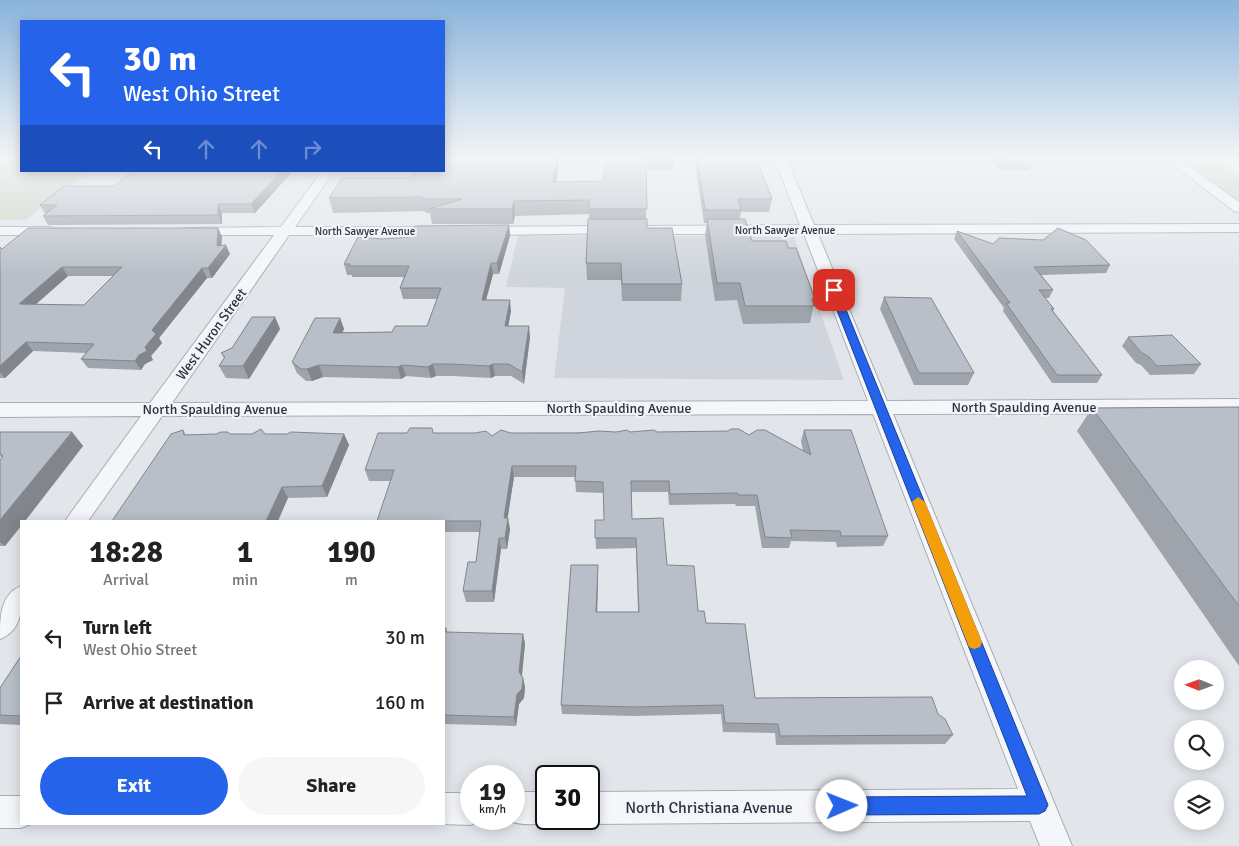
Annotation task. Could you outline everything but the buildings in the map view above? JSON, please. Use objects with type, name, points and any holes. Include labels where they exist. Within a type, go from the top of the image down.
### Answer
[{"type":"street","name":"West Huron Street","points":[[77,520],[310,196]]},
{"type":"street","points":[[796,196],[1056,846]]},
{"type":"street","points":[[1223,196],[1239,208]]},
{"type":"street","name":"North Sawyer Avenue","points":[[469,231],[1239,228]]},
{"type":"street","points":[[0,231],[70,231]]},
{"type":"street","name":"North Sawyer Avenue","points":[[179,231],[450,231]]},
{"type":"street","name":"North Spaulding Avenue","points":[[0,410],[1239,406]]},
{"type":"street","points":[[0,627],[20,598]]},
{"type":"street","name":"North Christiana Avenue","points":[[600,808],[1039,805]]},
{"type":"street","points":[[445,809],[460,808]]},
{"type":"street","points":[[0,812],[20,812]]},
{"type":"shaded area","points":[[518,235],[794,237],[844,380],[554,378],[565,288],[506,287]]},
{"type":"green space","points":[[0,196],[56,196],[25,220],[0,220]]},
{"type":"green space","points":[[1231,196],[1239,196],[1239,202]]},
{"type":"slow traffic","points":[[918,502],[974,642]]},
{"type":"route","points":[[834,290],[1039,805],[842,806]]}]
